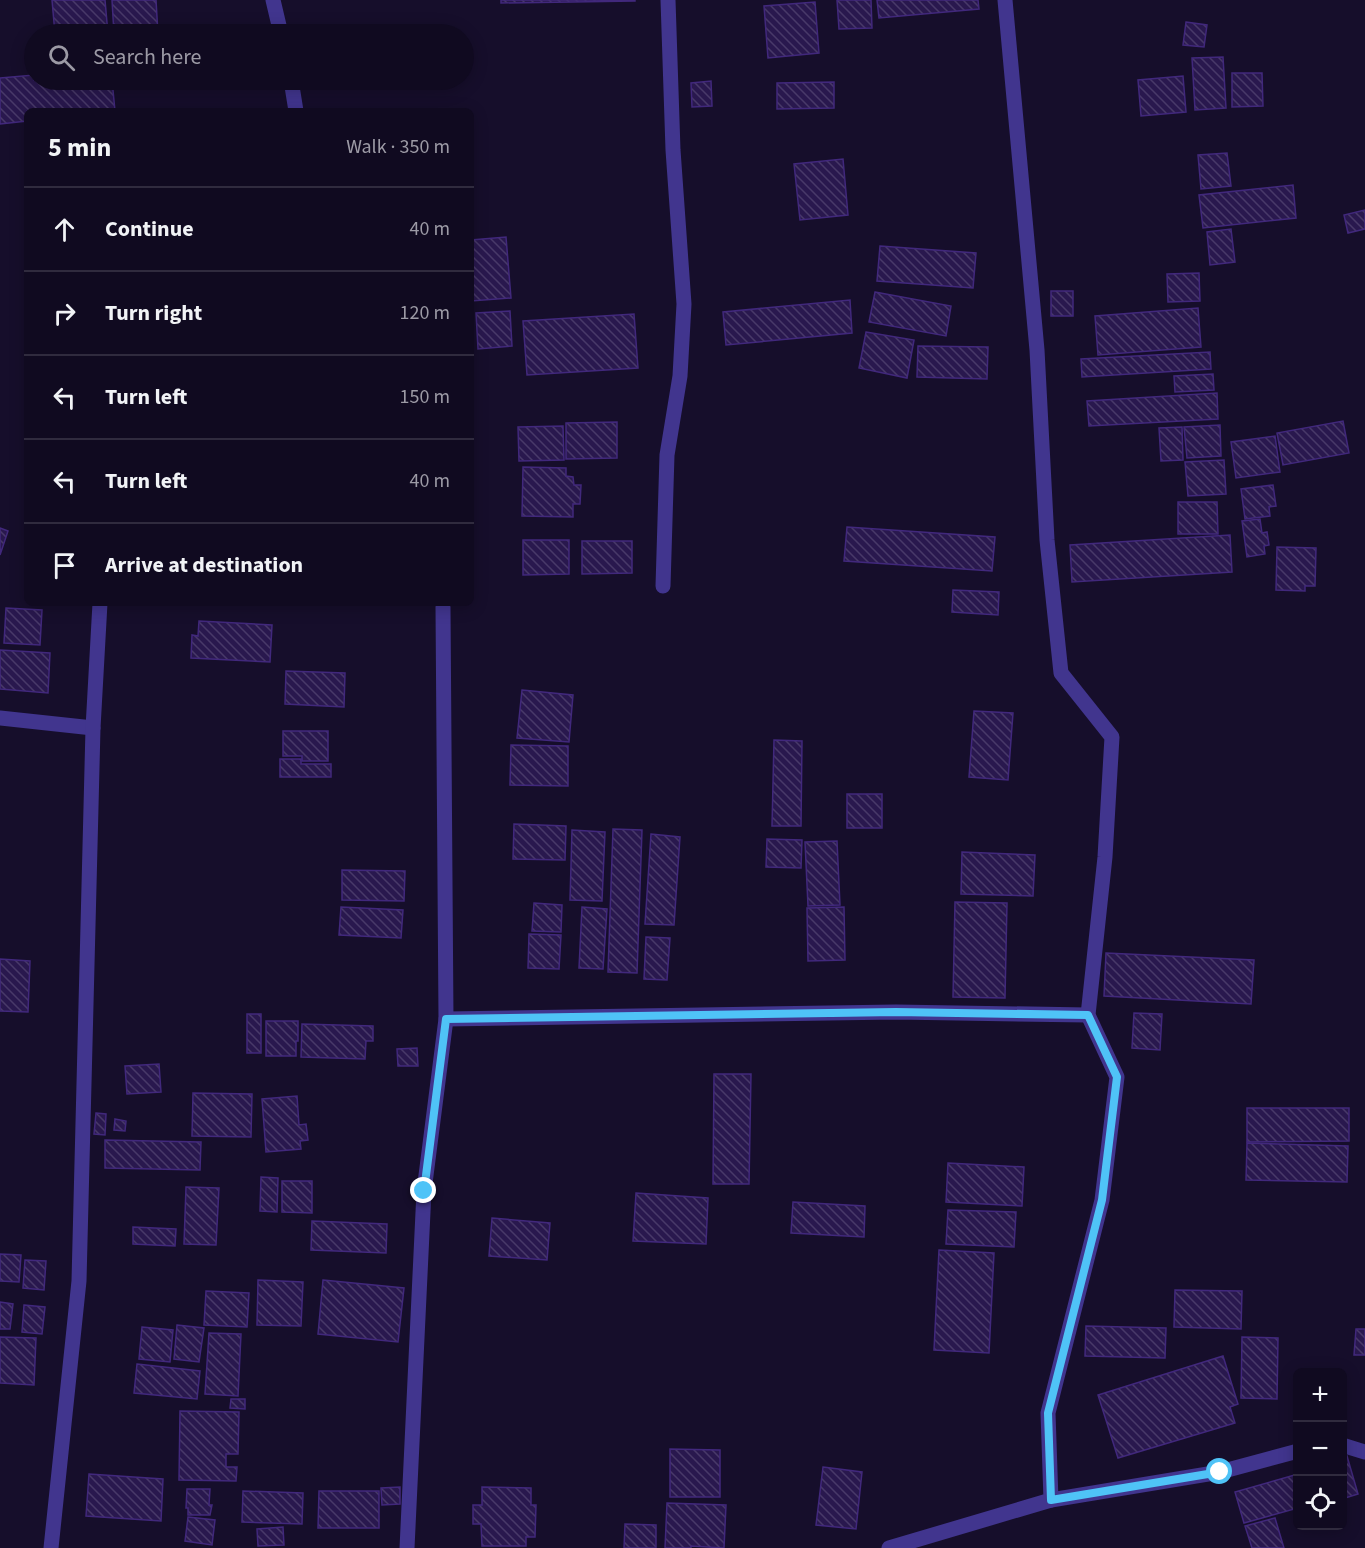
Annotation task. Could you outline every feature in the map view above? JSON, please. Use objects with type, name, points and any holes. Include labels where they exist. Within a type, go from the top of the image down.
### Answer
[{"type":"street","points":[[273,0],[279,24]]},
{"type":"street","points":[[663,586],[667,455],[680,376],[684,304],[673,150],[668,0]]},
{"type":"street","points":[[1005,0],[1037,350],[1047,540],[1061,673],[1112,737],[1105,857],[1088,1015],[1117,1077],[1102,1200],[1048,1413],[1051,1500]]},
{"type":"street","points":[[293,90],[296,108]]},
{"type":"street","points":[[51,1548],[79,1281],[93,728],[100,606]]},
{"type":"street","points":[[407,1548],[424,1191],[446,1019],[443,607]]},
{"type":"street","points":[[0,718],[93,728]]},
{"type":"street","points":[[446,1019],[896,1012],[1088,1015]]},
{"type":"street","points":[[1347,1447],[1365,1452]]},
{"type":"street","points":[[889,1548],[1051,1500],[1220,1472],[1293,1452]]},
{"type":"building","points":[[52,0],[105,0],[107,24],[54,24]]},
{"type":"building","points":[[112,0],[156,0],[157,24],[113,24]]},
{"type":"building","points":[[501,0],[635,0],[635,1],[501,3]]},
{"type":"building","points":[[837,0],[871,0],[872,28],[839,29]]},
{"type":"building","points":[[877,0],[978,0],[979,9],[879,18]]},
{"type":"building","points":[[815,2],[819,53],[768,58],[764,6]]},
{"type":"building","points":[[1186,22],[1207,25],[1204,47],[1183,45]]},
{"type":"building","points":[[1223,57],[1226,108],[1195,110],[1192,58]]},
{"type":"building","points":[[1232,73],[1262,73],[1263,106],[1232,107]]},
{"type":"building","points":[[24,76],[24,90],[113,90],[115,108],[24,108],[24,121],[0,124],[0,78]]},
{"type":"building","points":[[1183,76],[1186,112],[1141,116],[1138,80]]},
{"type":"building","points":[[711,81],[712,106],[692,107],[691,83]]},
{"type":"building","points":[[834,82],[834,108],[777,109],[777,83]]},
{"type":"building","points":[[1227,153],[1231,186],[1201,189],[1198,155]]},
{"type":"building","points":[[843,159],[848,215],[800,220],[794,164]]},
{"type":"building","points":[[1293,185],[1296,218],[1203,228],[1199,195]]},
{"type":"building","points":[[1365,210],[1365,229],[1348,233],[1344,215]]},
{"type":"building","points":[[1231,229],[1235,262],[1210,265],[1207,232]]},
{"type":"building","points":[[506,237],[511,298],[474,301],[474,240]]},
{"type":"building","points":[[880,246],[976,253],[973,288],[877,281]]},
{"type":"building","points":[[1199,273],[1200,301],[1168,302],[1167,274]]},
{"type":"building","points":[[1051,291],[1073,291],[1073,316],[1051,316]]},
{"type":"building","points":[[875,292],[951,306],[946,336],[869,322]]},
{"type":"building","points":[[850,300],[852,333],[726,345],[723,312]]},
{"type":"building","points":[[1198,308],[1201,347],[1098,355],[1095,316]]},
{"type":"building","points":[[510,311],[512,346],[478,349],[476,313]]},
{"type":"building","points":[[634,314],[638,368],[527,375],[523,321]]},
{"type":"building","points":[[866,332],[914,340],[907,378],[859,368]]},
{"type":"building","points":[[918,346],[988,347],[987,379],[917,377]]},
{"type":"building","points":[[1210,352],[1211,369],[1082,377],[1081,359]]},
{"type":"building","points":[[1213,374],[1214,390],[1175,392],[1174,376]]},
{"type":"building","points":[[1217,393],[1218,419],[1089,426],[1087,401]]},
{"type":"building","points":[[1343,421],[1349,453],[1283,465],[1277,433]]},
{"type":"building","points":[[617,422],[617,458],[566,459],[566,423]]},
{"type":"building","points":[[1220,425],[1221,456],[1187,458],[1184,427]]},
{"type":"building","points":[[563,426],[564,460],[519,461],[518,427]]},
{"type":"building","points":[[1182,427],[1183,460],[1161,461],[1159,428]]},
{"type":"building","points":[[1275,436],[1280,472],[1236,478],[1231,442]]},
{"type":"building","points":[[1224,460],[1226,494],[1188,496],[1185,462]]},
{"type":"building","points":[[523,467],[566,468],[566,476],[573,477],[574,485],[581,485],[580,504],[573,504],[573,517],[522,516]]},
{"type":"building","points":[[1273,485],[1276,506],[1269,507],[1270,516],[1245,519],[1241,489]]},
{"type":"building","points":[[1178,502],[1217,502],[1218,534],[1178,534]]},
{"type":"building","points":[[1260,519],[1262,533],[1267,532],[1269,545],[1264,546],[1265,554],[1247,557],[1242,521]]},
{"type":"building","points":[[847,527],[995,537],[992,571],[844,561]]},
{"type":"building","points":[[0,528],[8,531],[0,555]]},
{"type":"building","points":[[1230,535],[1232,572],[1072,582],[1070,545]]},
{"type":"building","points":[[523,540],[569,540],[569,574],[523,575]]},
{"type":"building","points":[[582,541],[632,541],[632,573],[582,574]]},
{"type":"building","points":[[1277,547],[1316,548],[1315,586],[1305,586],[1305,591],[1276,590]]},
{"type":"building","points":[[953,590],[999,592],[998,615],[952,612]]},
{"type":"building","points":[[6,608],[42,610],[40,645],[4,643]]},
{"type":"building","points":[[199,621],[272,625],[270,662],[191,658],[192,635],[198,636]]},
{"type":"building","points":[[0,650],[50,653],[48,693],[0,689]]},
{"type":"building","points":[[286,671],[345,673],[344,707],[285,704]]},
{"type":"building","points":[[522,690],[573,695],[569,742],[517,738]]},
{"type":"building","points":[[974,711],[1013,713],[1008,780],[969,777]]},
{"type":"building","points":[[283,731],[328,731],[328,761],[302,761],[302,756],[283,756]]},
{"type":"building","points":[[774,740],[802,741],[801,826],[772,826]]},
{"type":"building","points":[[511,745],[568,746],[568,786],[510,785]]},
{"type":"building","points":[[280,759],[301,759],[301,764],[331,764],[331,777],[280,777]]},
{"type":"building","points":[[847,794],[882,794],[882,828],[847,828]]},
{"type":"building","points":[[514,824],[566,826],[565,860],[513,859]]},
{"type":"building","points":[[613,829],[642,830],[637,973],[608,972]]},
{"type":"building","points":[[572,830],[605,832],[602,901],[570,900]]},
{"type":"building","points":[[651,834],[680,837],[674,925],[645,924]]},
{"type":"building","points":[[767,839],[802,840],[801,868],[766,867]]},
{"type":"building","points":[[837,841],[840,905],[808,906],[805,842]]},
{"type":"building","points":[[962,852],[1035,855],[1033,896],[961,894]]},
{"type":"building","points":[[342,870],[405,871],[404,901],[342,900]]},
{"type":"building","points":[[955,902],[1007,903],[1005,998],[953,997]]},
{"type":"building","points":[[534,903],[562,905],[561,932],[532,931]]},
{"type":"building","points":[[341,907],[403,910],[401,938],[339,935]]},
{"type":"building","points":[[582,907],[607,909],[603,969],[579,968]]},
{"type":"building","points":[[844,907],[845,960],[808,961],[807,908]]},
{"type":"building","points":[[529,934],[561,935],[559,969],[528,968]]},
{"type":"building","points":[[646,937],[670,938],[667,980],[644,979]]},
{"type":"building","points":[[1106,953],[1254,960],[1251,1004],[1104,996]]},
{"type":"building","points":[[0,959],[30,961],[28,1012],[0,1011]]},
{"type":"building","points":[[1134,1013],[1162,1014],[1160,1050],[1132,1048]]},
{"type":"building","points":[[247,1014],[261,1014],[261,1053],[247,1053]]},
{"type":"building","points":[[266,1021],[298,1021],[296,1056],[266,1056]]},
{"type":"building","points":[[302,1024],[373,1026],[373,1041],[366,1041],[365,1059],[301,1057]]},
{"type":"building","points":[[417,1048],[418,1066],[398,1066],[397,1049]]},
{"type":"building","points":[[159,1064],[161,1092],[127,1094],[125,1066]]},
{"type":"building","points":[[714,1074],[751,1074],[749,1184],[713,1184]]},
{"type":"building","points":[[193,1093],[252,1094],[251,1137],[192,1136]]},
{"type":"building","points":[[297,1096],[299,1125],[306,1124],[308,1140],[300,1141],[301,1149],[266,1152],[262,1099]]},
{"type":"building","points":[[1247,1108],[1349,1108],[1349,1141],[1247,1142]]},
{"type":"building","points":[[96,1113],[106,1114],[105,1135],[94,1134]]},
{"type":"building","points":[[115,1119],[126,1121],[125,1131],[114,1130]]},
{"type":"building","points":[[105,1140],[201,1142],[200,1170],[105,1168]]},
{"type":"building","points":[[1247,1143],[1348,1146],[1347,1182],[1246,1180]]},
{"type":"building","points":[[948,1163],[1024,1167],[1022,1206],[946,1202]]},
{"type":"building","points":[[261,1177],[278,1178],[277,1212],[260,1211]]},
{"type":"building","points":[[282,1181],[312,1181],[312,1213],[282,1212]]},
{"type":"building","points":[[186,1187],[219,1188],[216,1245],[184,1244]]},
{"type":"building","points":[[636,1193],[708,1198],[706,1244],[633,1241]]},
{"type":"building","points":[[793,1202],[865,1206],[864,1237],[791,1233]]},
{"type":"building","points":[[948,1210],[1016,1212],[1014,1247],[946,1244]]},
{"type":"building","points":[[492,1218],[550,1223],[547,1260],[489,1256]]},
{"type":"building","points":[[312,1221],[387,1224],[386,1253],[311,1250]]},
{"type":"building","points":[[133,1227],[176,1229],[175,1246],[133,1244]]},
{"type":"building","points":[[939,1250],[994,1253],[989,1353],[934,1350]]},
{"type":"building","points":[[0,1254],[21,1255],[19,1282],[0,1281]]},
{"type":"building","points":[[25,1260],[46,1261],[44,1290],[23,1288]]},
{"type":"building","points":[[258,1280],[303,1282],[301,1326],[257,1325]]},
{"type":"building","points":[[323,1280],[404,1288],[398,1342],[318,1334]]},
{"type":"building","points":[[1175,1290],[1242,1291],[1241,1329],[1174,1327]]},
{"type":"building","points":[[206,1291],[249,1293],[247,1327],[204,1325]]},
{"type":"building","points":[[0,1302],[13,1304],[10,1329],[0,1329]]},
{"type":"building","points":[[24,1305],[45,1307],[42,1334],[22,1332]]},
{"type":"building","points":[[177,1325],[204,1328],[199,1362],[174,1359]]},
{"type":"building","points":[[1086,1326],[1166,1328],[1165,1358],[1085,1356]]},
{"type":"building","points":[[142,1327],[173,1330],[170,1362],[139,1359]]},
{"type":"building","points":[[1356,1329],[1365,1329],[1365,1355],[1354,1355]]},
{"type":"building","points":[[209,1333],[241,1334],[238,1396],[205,1394]]},
{"type":"building","points":[[0,1337],[36,1338],[34,1385],[0,1383]]},
{"type":"building","points":[[1242,1337],[1278,1338],[1277,1399],[1241,1398]]},
{"type":"building","points":[[1223,1356],[1238,1404],[1230,1407],[1235,1423],[1118,1458],[1098,1395]]},
{"type":"building","points":[[137,1364],[200,1371],[197,1399],[134,1393]]},
{"type":"building","points":[[231,1399],[245,1399],[245,1409],[230,1408]]},
{"type":"building","points":[[180,1411],[239,1412],[238,1454],[226,1454],[226,1467],[237,1467],[236,1481],[179,1480]]},
{"type":"building","points":[[670,1449],[720,1450],[720,1497],[670,1497]]},
{"type":"building","points":[[1347,1456],[1358,1494],[1347,1497]]},
{"type":"building","points":[[823,1467],[862,1472],[856,1529],[816,1525]]},
{"type":"building","points":[[89,1474],[163,1479],[161,1521],[86,1516]]},
{"type":"building","points":[[1293,1475],[1293,1509],[1244,1523],[1235,1492]]},
{"type":"building","points":[[400,1487],[400,1504],[382,1505],[381,1488]]},
{"type":"building","points":[[482,1487],[531,1488],[531,1505],[536,1505],[535,1537],[526,1537],[526,1546],[482,1546],[481,1524],[473,1524],[473,1505],[482,1505]]},
{"type":"building","points":[[187,1489],[210,1489],[209,1505],[212,1505],[210,1515],[188,1515]]},
{"type":"building","points":[[243,1491],[303,1493],[302,1524],[242,1522]]},
{"type":"building","points":[[319,1491],[379,1491],[379,1528],[318,1528]]},
{"type":"building","points":[[667,1503],[726,1505],[724,1548],[691,1546],[691,1548],[665,1548]]},
{"type":"building","points":[[188,1517],[215,1520],[212,1545],[185,1541]]},
{"type":"building","points":[[1275,1518],[1284,1548],[1252,1548],[1245,1526]]},
{"type":"building","points":[[625,1524],[656,1525],[656,1548],[624,1548]]},
{"type":"building","points":[[283,1527],[284,1545],[258,1546],[257,1529]]},
{"type":"route","points":[[424,1191],[446,1019],[896,1012],[1088,1015],[1117,1077],[1102,1200],[1048,1413],[1051,1500],[1220,1472]]}]
